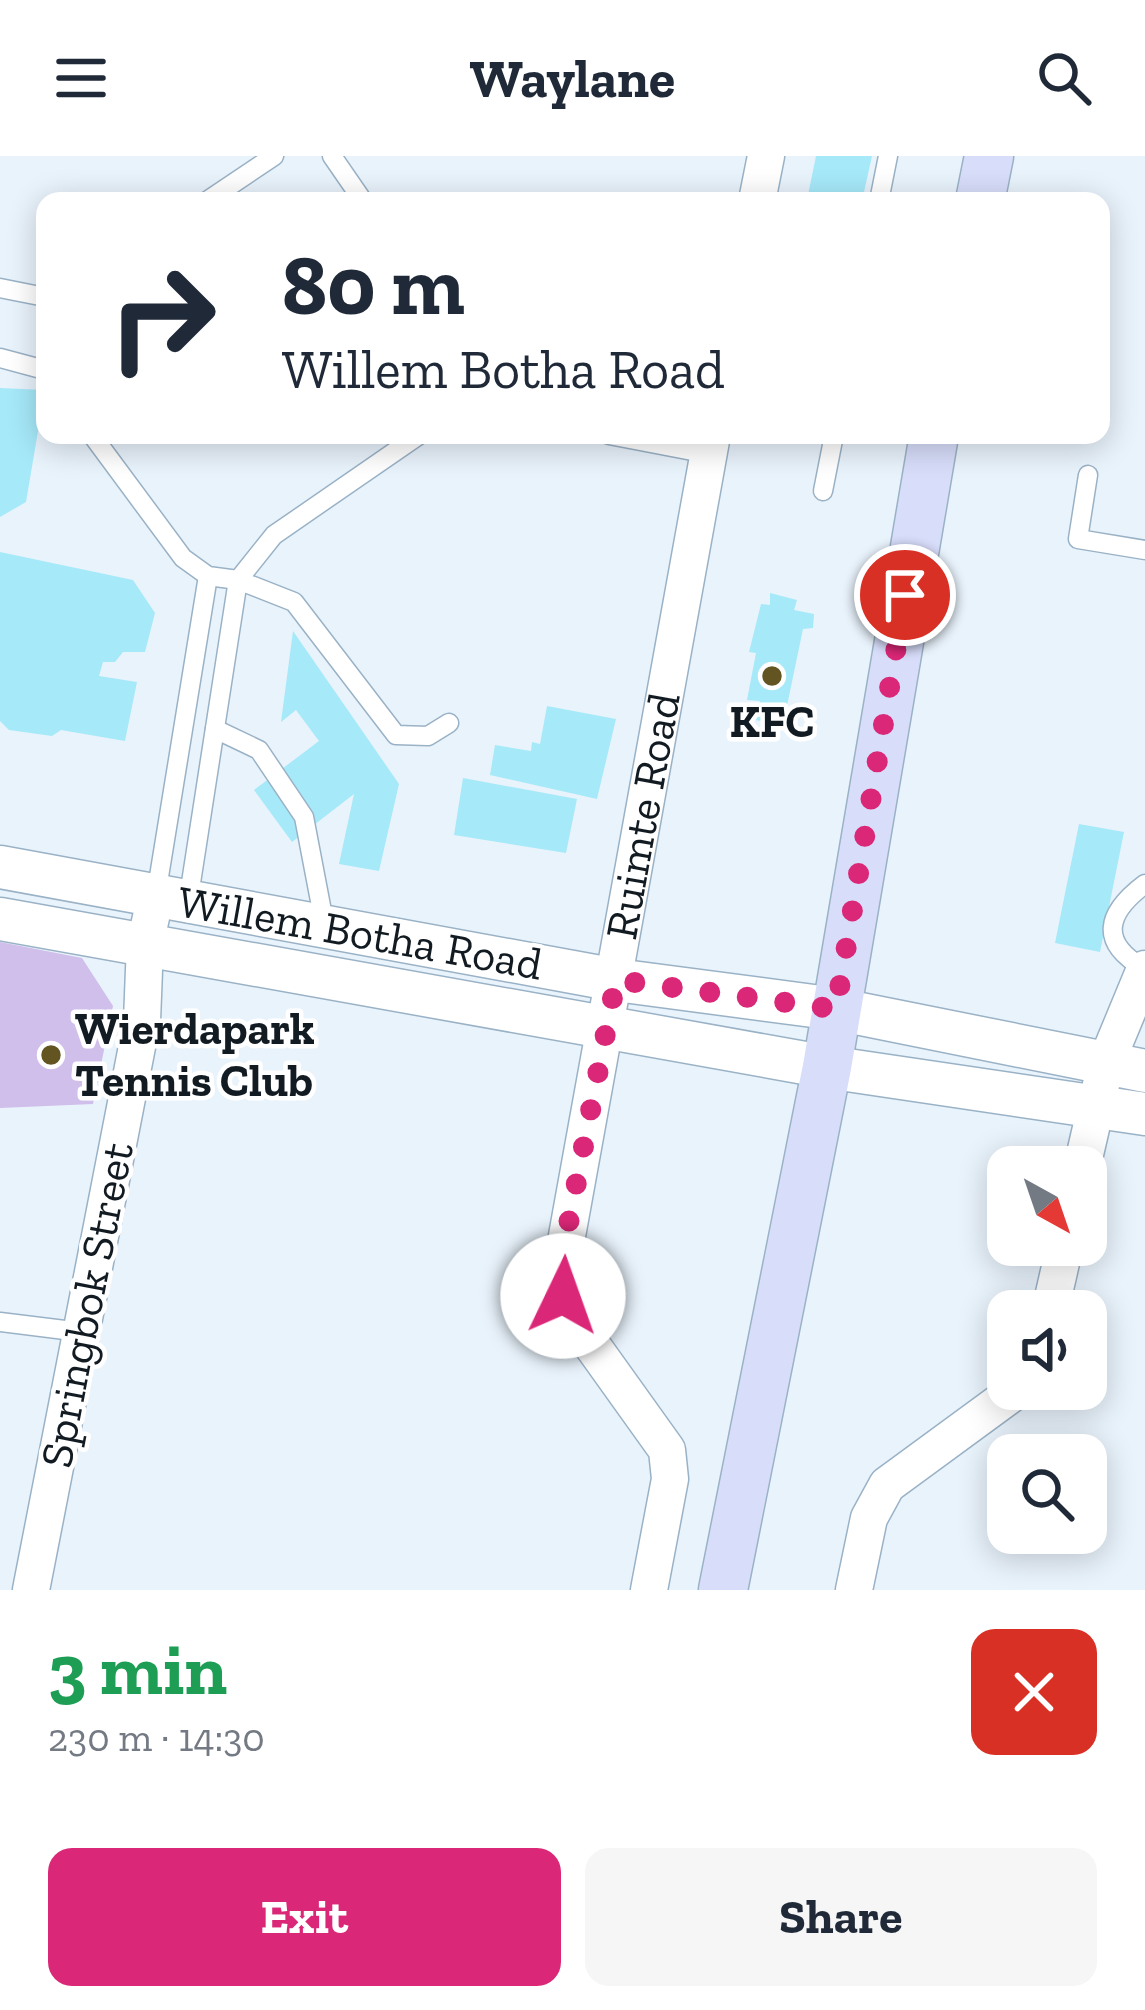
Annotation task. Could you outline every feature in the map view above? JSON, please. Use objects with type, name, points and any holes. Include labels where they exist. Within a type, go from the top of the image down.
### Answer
[{"type":"main road","points":[[982,192],[989,156]]},
{"type":"main road","points":[[723,1590],[827,1067],[932,444]]},
{"type":"street","points":[[759,192],[766,156]]},
{"type":"street","name":"Ruimte Road","points":[[650,1590],[670,1479],[667,1450],[574,1320],[562,1281],[710,444]]},
{"type":"street","name":"Willem Botha Road","points":[[0,867],[616,980],[836,1009],[1116,1080],[1145,1114]]},
{"type":"street","name":"Springbok Street","points":[[32,1590],[142,1021],[172,899]]},
{"type":"street","name":"Willem Botha Road","points":[[0,919],[827,1067],[1116,1080]]},
{"type":"street","points":[[1090,1146],[1116,1080],[1145,969]]},
{"type":"street","points":[[854,1590],[868,1518],[887,1485],[989,1410]]},
{"type":"lane","points":[[220,192],[274,156]]},
{"type":"lane","points":[[332,156],[356,192]]},
{"type":"lane","points":[[881,192],[888,156]]},
{"type":"lane","points":[[0,288],[36,295]]},
{"type":"lane","points":[[0,358],[36,368]]},
{"type":"lane","points":[[99,444],[183,558],[208,576],[238,580],[294,602],[396,735],[428,736],[448,723]]},
{"type":"lane","points":[[238,580],[274,535],[405,444]]},
{"type":"lane","points":[[823,491],[832,444]]},
{"type":"lane","points":[[1088,475],[1078,539],[1145,550]]},
{"type":"lane","name":"Springbok Street","points":[[172,899],[208,576]]},
{"type":"lane","name":"Springbok Street","points":[[172,899],[215,729],[238,580]]},
{"type":"lane","points":[[215,729],[259,750],[304,817],[325,927]]},
{"type":"lane","points":[[1145,884],[1120,910],[1112,937],[1118,951],[1145,969]]},
{"type":"lane","points":[[0,1322],[81,1332]]},
{"type":"shaded area","name":"Wierdapark Tennis Club","points":[[0,942],[82,958],[113,1006],[93,1104],[0,1108]]},
{"type":"building","points":[[816,156],[872,156],[864,192],[809,192]]},
{"type":"building","points":[[0,388],[36,390],[36,443],[26,502],[0,517]]},
{"type":"building","points":[[0,552],[133,580],[155,613],[145,652],[123,652],[115,662],[103,662],[99,676],[137,682],[125,741],[61,730],[52,736],[9,730],[0,721]]},
{"type":"building","name":"KFC","points":[[770,593],[797,600],[794,610],[814,614],[813,628],[803,629],[783,725],[755,720],[760,701],[747,700],[756,653],[749,652],[761,604],[770,605]]},
{"type":"building","points":[[293,631],[399,784],[379,871],[339,864],[354,794],[292,842],[254,790],[319,741],[296,710],[281,722]]},
{"type":"building","points":[[547,706],[616,719],[597,799],[490,775],[495,745],[531,751],[532,742],[540,744]]},
{"type":"building","points":[[463,778],[577,799],[566,853],[454,835]]},
{"type":"building","points":[[1079,824],[1124,832],[1100,952],[1055,943]]},
{"type":"place","name":"KFC","points":[[772,676]]},
{"type":"place","name":"Wierdapark Tennis Club","points":[[51,1055]]},
{"type":"route","points":[[563,1296],[562,1257],[616,980],[836,1009],[905,595]]}]
